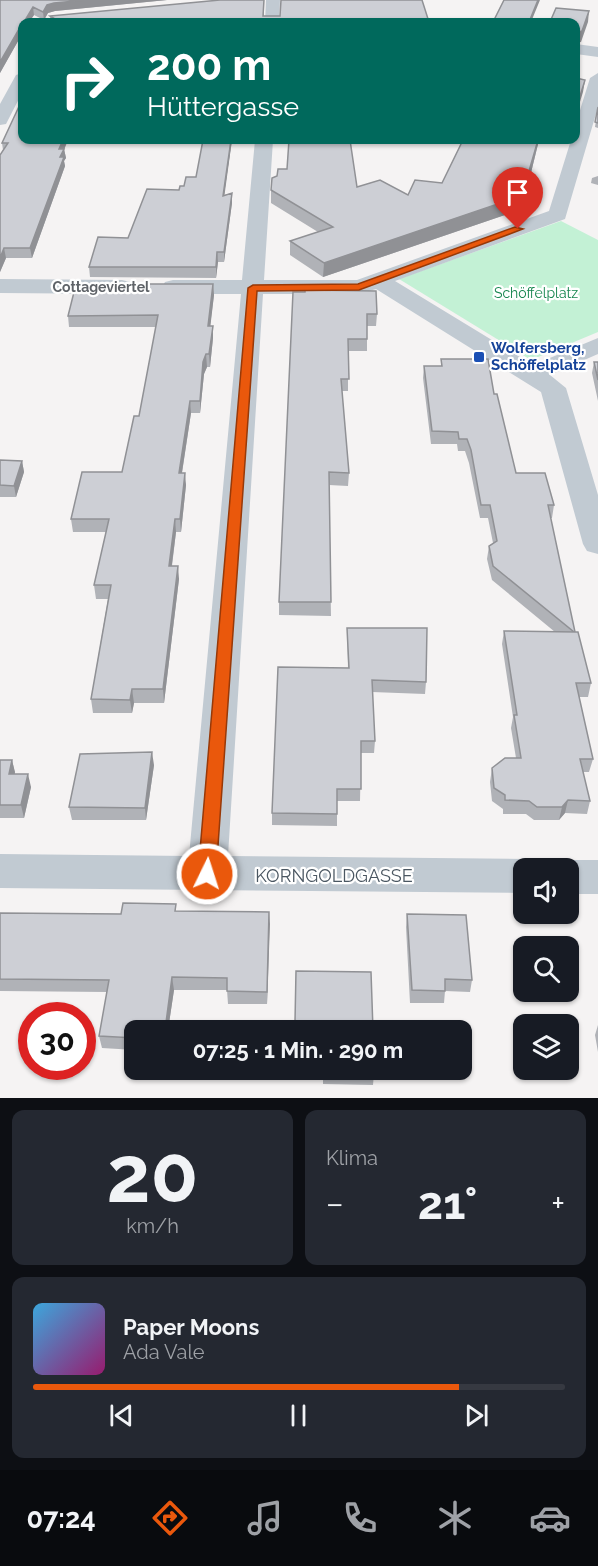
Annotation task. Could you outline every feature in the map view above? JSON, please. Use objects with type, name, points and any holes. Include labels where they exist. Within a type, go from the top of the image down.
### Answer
[{"type":"street","points":[[272,18],[273,0]]},
{"type":"street","points":[[580,50],[598,52]]},
{"type":"street","points":[[0,120],[18,76]]},
{"type":"street","points":[[580,140],[598,78]]},
{"type":"street","points":[[207,874],[264,144]]},
{"type":"street","points":[[0,286],[359,287],[558,215],[579,144]]},
{"type":"street","points":[[379,281],[553,388],[598,544]]},
{"type":"street","points":[[533,374],[598,345]]},
{"type":"street","name":"KORNGOLDGASSE","points":[[0,872],[513,876]]},
{"type":"street","points":[[579,877],[598,877]]},
{"type":"green space","name":"Schöffelplatz","points":[[561,221],[598,240],[598,332],[531,360],[399,279]]},
{"type":"building","points":[[0,0],[86,0],[54,3],[47,5],[43,12],[33,7],[26,18],[18,18],[18,31],[0,62]]},
{"type":"building","points":[[220,0],[264,0],[263,16],[280,16],[281,0],[422,0],[428,18],[53,18],[50,16]]},
{"type":"building","points":[[504,0],[538,0],[531,18],[495,18]]},
{"type":"building","points":[[556,8],[589,11],[580,32],[580,18],[552,18]]},
{"type":"building","points":[[580,79],[585,80],[580,96]]},
{"type":"building","points":[[598,107],[598,123],[595,122]]},
{"type":"building","points":[[18,109],[18,144],[61,144],[59,149],[64,149],[60,157],[64,157],[30,248],[4,248],[0,258],[0,155],[8,143],[2,143]]},
{"type":"building","points":[[202,144],[230,144],[223,196],[232,193],[224,252],[217,252],[216,267],[89,267],[98,237],[128,238],[147,189],[179,190],[180,186],[184,186],[186,177],[196,177]]},
{"type":"building","points":[[289,144],[351,144],[357,187],[380,180],[408,195],[415,180],[442,183],[461,144],[537,144],[529,171],[515,198],[324,263],[290,241],[333,227],[271,190],[272,178],[277,176],[278,169],[287,169]]},
{"type":"building","points":[[83,284],[213,284],[208,326],[213,326],[209,354],[206,354],[203,362],[200,401],[190,401],[179,473],[185,473],[180,519],[175,519],[169,566],[178,566],[163,689],[132,689],[130,700],[91,699],[111,585],[94,585],[109,519],[71,519],[82,472],[122,472],[134,416],[139,416],[158,315],[68,316],[74,292],[81,292]]},
{"type":"building","points":[[305,290],[376,291],[377,314],[367,314],[367,339],[348,339],[349,379],[341,379],[349,473],[329,472],[331,602],[279,602],[293,292],[305,292]]},
{"type":"building","points":[[441,359],[488,359],[494,394],[497,394],[516,473],[545,473],[554,505],[548,505],[575,632],[578,632],[591,683],[576,683],[593,759],[580,759],[590,801],[568,800],[562,807],[537,807],[529,801],[505,800],[505,795],[494,788],[492,768],[505,758],[521,758],[504,631],[574,632],[493,566],[489,546],[497,541],[490,505],[481,505],[467,439],[459,439],[458,432],[432,431],[424,366],[442,366]]},
{"type":"building","points":[[594,362],[598,362],[598,380]]},
{"type":"building","points":[[0,460],[22,461],[14,486],[0,485]]},
{"type":"building","points":[[347,628],[427,628],[426,682],[372,680],[375,741],[361,741],[361,789],[337,789],[337,814],[272,813],[278,667],[349,668]]},
{"type":"building","points":[[152,752],[145,808],[69,807],[80,754]]},
{"type":"building","points":[[0,760],[12,760],[9,774],[28,774],[21,805],[0,805]]},
{"type":"building","points":[[123,903],[176,904],[175,911],[269,912],[267,992],[227,991],[227,978],[172,977],[166,1020],[124,1020],[124,1037],[99,1036],[109,980],[0,979],[0,913],[121,914]]},
{"type":"building","points":[[407,914],[466,915],[472,980],[445,979],[445,991],[412,990]]},
{"type":"building","points":[[296,971],[371,972],[373,1020],[295,1020]]},
{"type":"place","name":"Wolfersberg, Schöffelplatz","points":[[479,357]]},
{"type":"district","name":"Cottageviertel","points":[[101,287]]},
{"type":"route","points":[[207,874],[253,288],[359,287],[518,229]]}]
